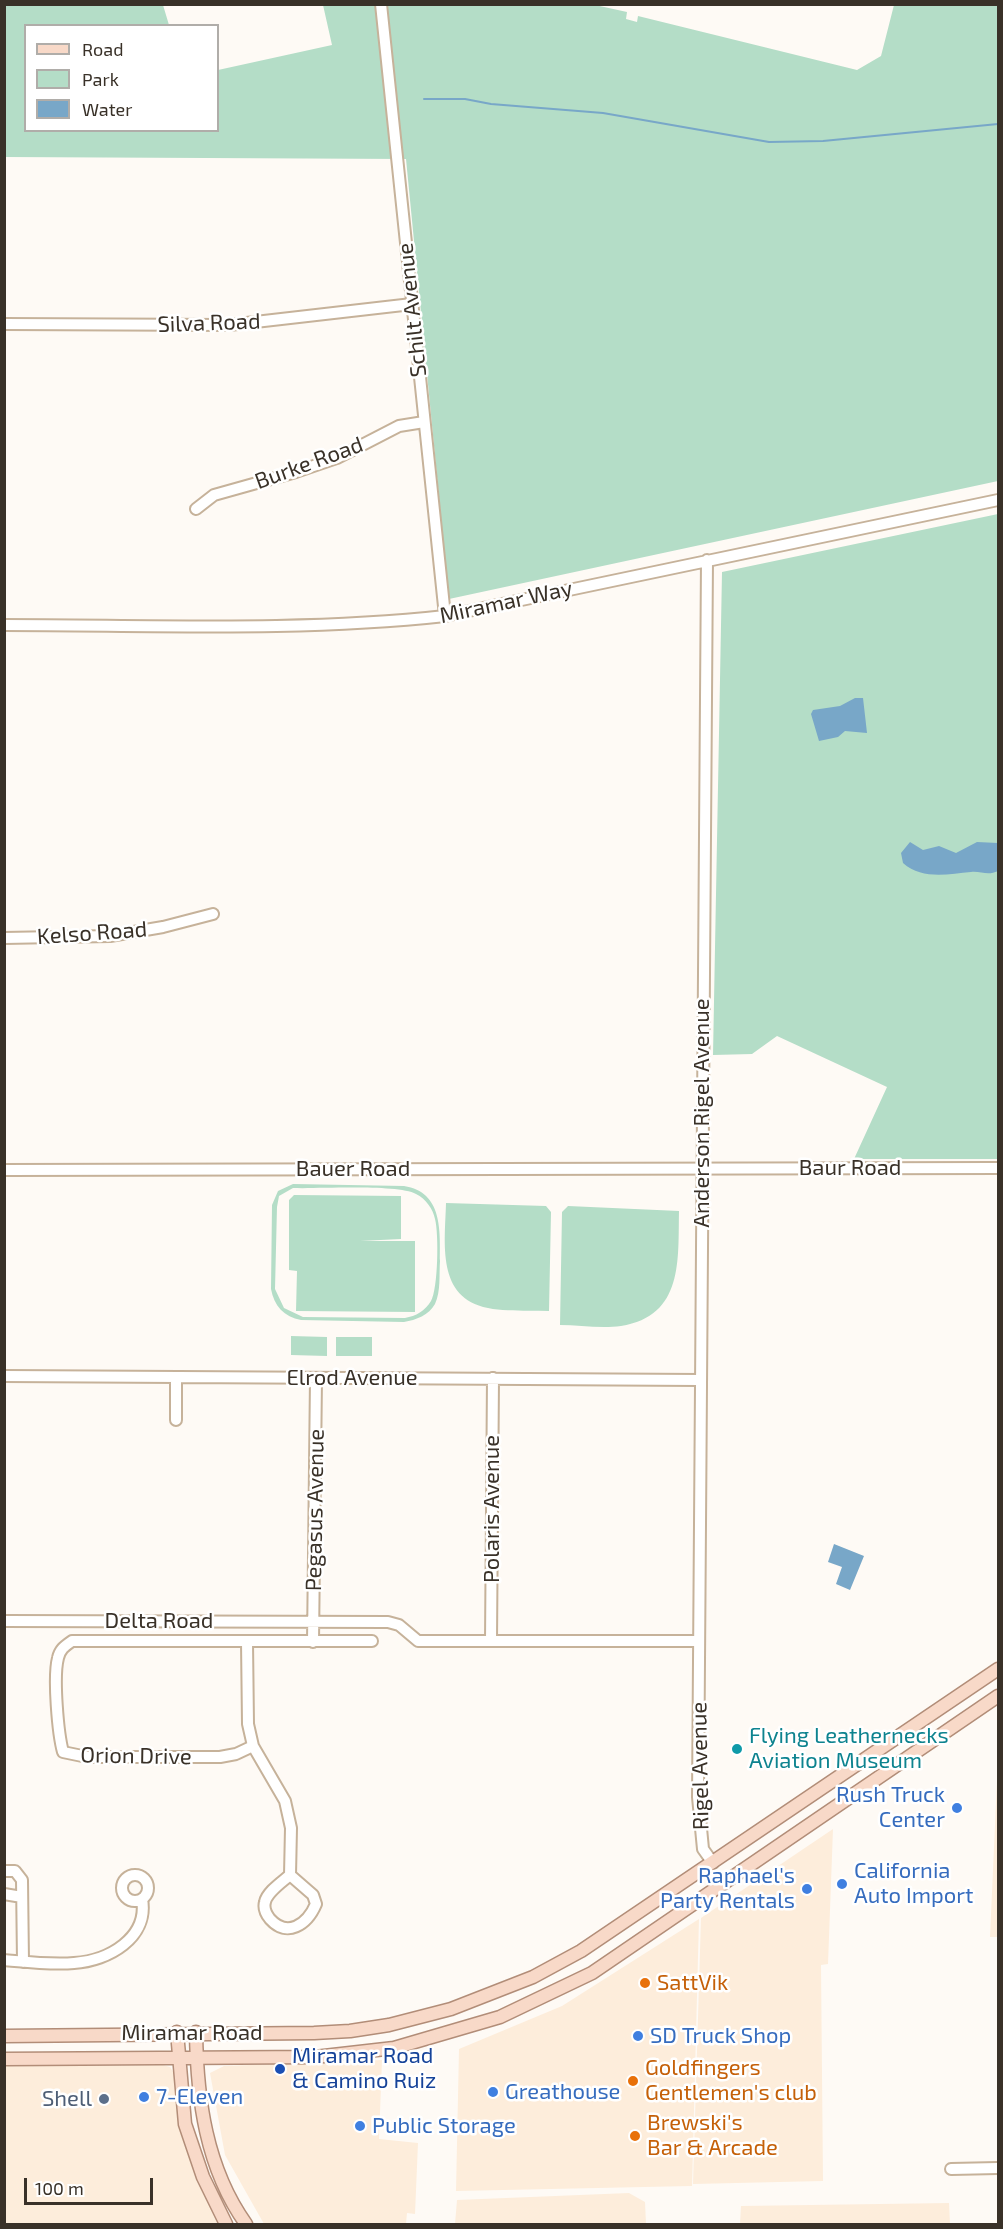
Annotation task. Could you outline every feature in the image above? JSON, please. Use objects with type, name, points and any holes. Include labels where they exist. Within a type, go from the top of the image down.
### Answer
[{"type":"main road","name":"Miramar Road","points":[[4,2036],[177,2032],[314,2034],[389,2025],[451,2009],[533,1977],[581,1952],[999,1669]]},
{"type":"main road","name":"Miramar Road","points":[[4,2059],[352,2054],[394,2048],[516,2010],[592,1973],[999,1696]]},
{"type":"main road","points":[[177,2032],[177,2057],[185,2124],[203,2176],[226,2224]]},
{"type":"main road","points":[[196,2032],[202,2120],[219,2171],[246,2224]]},
{"type":"street","name":"Schilt Avenue","points":[[381,4],[446,616]]},
{"type":"street","name":"Silva Road","points":[[4,324],[229,325],[412,304]]},
{"type":"street","name":"Burke Road","points":[[196,509],[214,495],[338,458],[399,426],[424,422]]},
{"type":"street","name":"Miramar Way","points":[[4,625],[298,626],[381,623],[446,616],[999,500]]},
{"type":"street","name":"Anderson Rigel Avenue","points":[[698,1666],[707,560]]},
{"type":"street","name":"Kelso Road","points":[[4,938],[110,936],[163,927],[213,914]]},
{"type":"street","name":"Baur Road","points":[[702,1169],[999,1168]]},
{"type":"street","name":"Bauer Road","points":[[4,1170],[702,1169]]},
{"type":"street","name":"Elrod Avenue","points":[[4,1376],[700,1380]]},
{"type":"street","points":[[176,1377],[176,1420]]},
{"type":"street","name":"Pegasus Avenue","points":[[313,1642],[316,1378]]},
{"type":"street","name":"Polaris Avenue","points":[[491,1641],[493,1378]]},
{"type":"street","name":"Delta Road","points":[[4,1621],[388,1622],[399,1625],[418,1641],[491,1641]]},
{"type":"street","name":"Delta Road","points":[[72,1641],[372,1641]]},
{"type":"street","name":"Orion Drive","points":[[72,1641],[63,1646],[58,1659],[59,1738],[63,1752],[87,1757],[220,1757],[253,1746]]},
{"type":"street","points":[[491,1641],[698,1641]]},
{"type":"street","points":[[247,1642],[248,1724],[253,1746],[285,1801],[291,1828],[290,1875],[267,1897],[264,1908],[276,1926],[285,1930],[294,1928],[316,1904],[313,1895],[290,1875]]},
{"type":"street","name":"Rigel Avenue","points":[[698,1666],[698,1797],[703,1849],[713,1863]]},
{"type":"street","points":[[4,1871],[15,1871],[21,1876],[23,1962]]},
{"type":"street","points":[[4,1894],[22,1898]]},
{"type":"street","points":[[4,1960],[75,1963],[114,1952],[130,1940],[141,1925],[142,1899]]},
{"type":"street","points":[[951,2169],[999,2168]]},
{"type":"shaded area","points":[[998,1758],[998,1937],[990,1937]]},
{"type":"shaded area","points":[[833,1829],[828,1964],[821,1965],[823,2181],[693,2184],[701,1918]]},
{"type":"shaded area","points":[[699,1919],[692,2186],[456,2191],[459,2049],[562,2006]]},
{"type":"shaded area","points":[[382,2060],[379,2139],[418,2143],[415,2214],[407,2213],[406,2224],[264,2224],[225,2155],[210,2073],[224,2066]]},
{"type":"shaded area","points":[[163,2065],[170,2067],[174,2073],[181,2127],[221,2224],[5,2224],[4,2066]]},
{"type":"shaded area","points":[[629,2193],[645,2202],[646,2224],[455,2224],[457,2200]]},
{"type":"shaded area","points":[[949,2203],[950,2224],[740,2224],[741,2206]]},
{"type":"green space","points":[[5,5],[163,5],[169,24],[24,24],[24,132],[219,132],[219,70],[332,45],[323,5],[595,5],[627,12],[626,19],[637,22],[638,16],[857,70],[881,56],[894,5],[998,5],[998,481],[449,599],[406,159],[5,157]]},
{"type":"green space","points":[[998,514],[998,1159],[854,1159],[887,1087],[777,1036],[752,1054],[713,1055],[722,572]]},
{"type":"green space","points":[[293,1184],[404,1186],[426,1196],[433,1204],[437,1214],[440,1237],[439,1288],[435,1304],[422,1316],[404,1322],[301,1320],[285,1313],[277,1305],[271,1289],[272,1205],[278,1191]],"holes":[[[293,1188],[392,1189],[416,1194],[426,1201],[435,1219],[437,1248],[433,1295],[426,1308],[405,1318],[303,1317],[284,1308],[275,1289],[277,1207],[279,1196]]]},
{"type":"green space","points":[[294,1195],[401,1196],[401,1239],[360,1241],[415,1241],[415,1312],[296,1311],[297,1271],[289,1270],[289,1200]]},
{"type":"green space","points":[[446,1203],[546,1206],[551,1212],[549,1311],[488,1308],[471,1302],[459,1293],[447,1267]]},
{"type":"green space","points":[[568,1206],[679,1211],[677,1266],[667,1298],[656,1311],[642,1320],[621,1326],[560,1325],[562,1212]]},
{"type":"green space","points":[[291,1336],[327,1337],[327,1356],[291,1355]]},
{"type":"green space","points":[[336,1337],[372,1337],[372,1356],[336,1356]]},
{"type":"water","points":[[855,698],[863,698],[867,733],[845,731],[838,737],[819,741],[811,714],[813,710],[840,706]]},
{"type":"water","points":[[910,842],[923,850],[939,846],[956,853],[977,842],[998,843],[998,871],[944,875],[918,872],[903,863],[901,853]]},
{"type":"water","points":[[834,1544],[864,1556],[850,1590],[836,1584],[842,1567],[828,1562]]},
{"type":"waterway","points":[[424,99],[465,99],[491,104],[603,113],[769,142],[823,141],[998,124]]},
{"type":"place","name":"Flying Leathernecks Aviation Museum","points":[[737,1749]]},
{"type":"place","name":"Rush Truck Center","points":[[957,1808]]},
{"type":"place","name":"California Auto Import","points":[[842,1884]]},
{"type":"place","name":"Raphael's Party Rentals","points":[[807,1889]]},
{"type":"place","name":"SattVik","points":[[645,1983]]},
{"type":"place","name":"SD Truck Shop","points":[[638,2036]]},
{"type":"place","name":"Miramar Road & Camino Ruiz","points":[[280,2069]]},
{"type":"place","name":"Goldfingers Gentlemen's club","points":[[633,2081]]},
{"type":"place","name":"Greathouse","points":[[493,2092]]},
{"type":"place","name":"7-Eleven","points":[[144,2097]]},
{"type":"place","name":"Shell","points":[[104,2099]]},
{"type":"place","name":"Public Storage","points":[[360,2126]]},
{"type":"place","name":"Brewski's Bar & Arcade","points":[[635,2136]]}]
